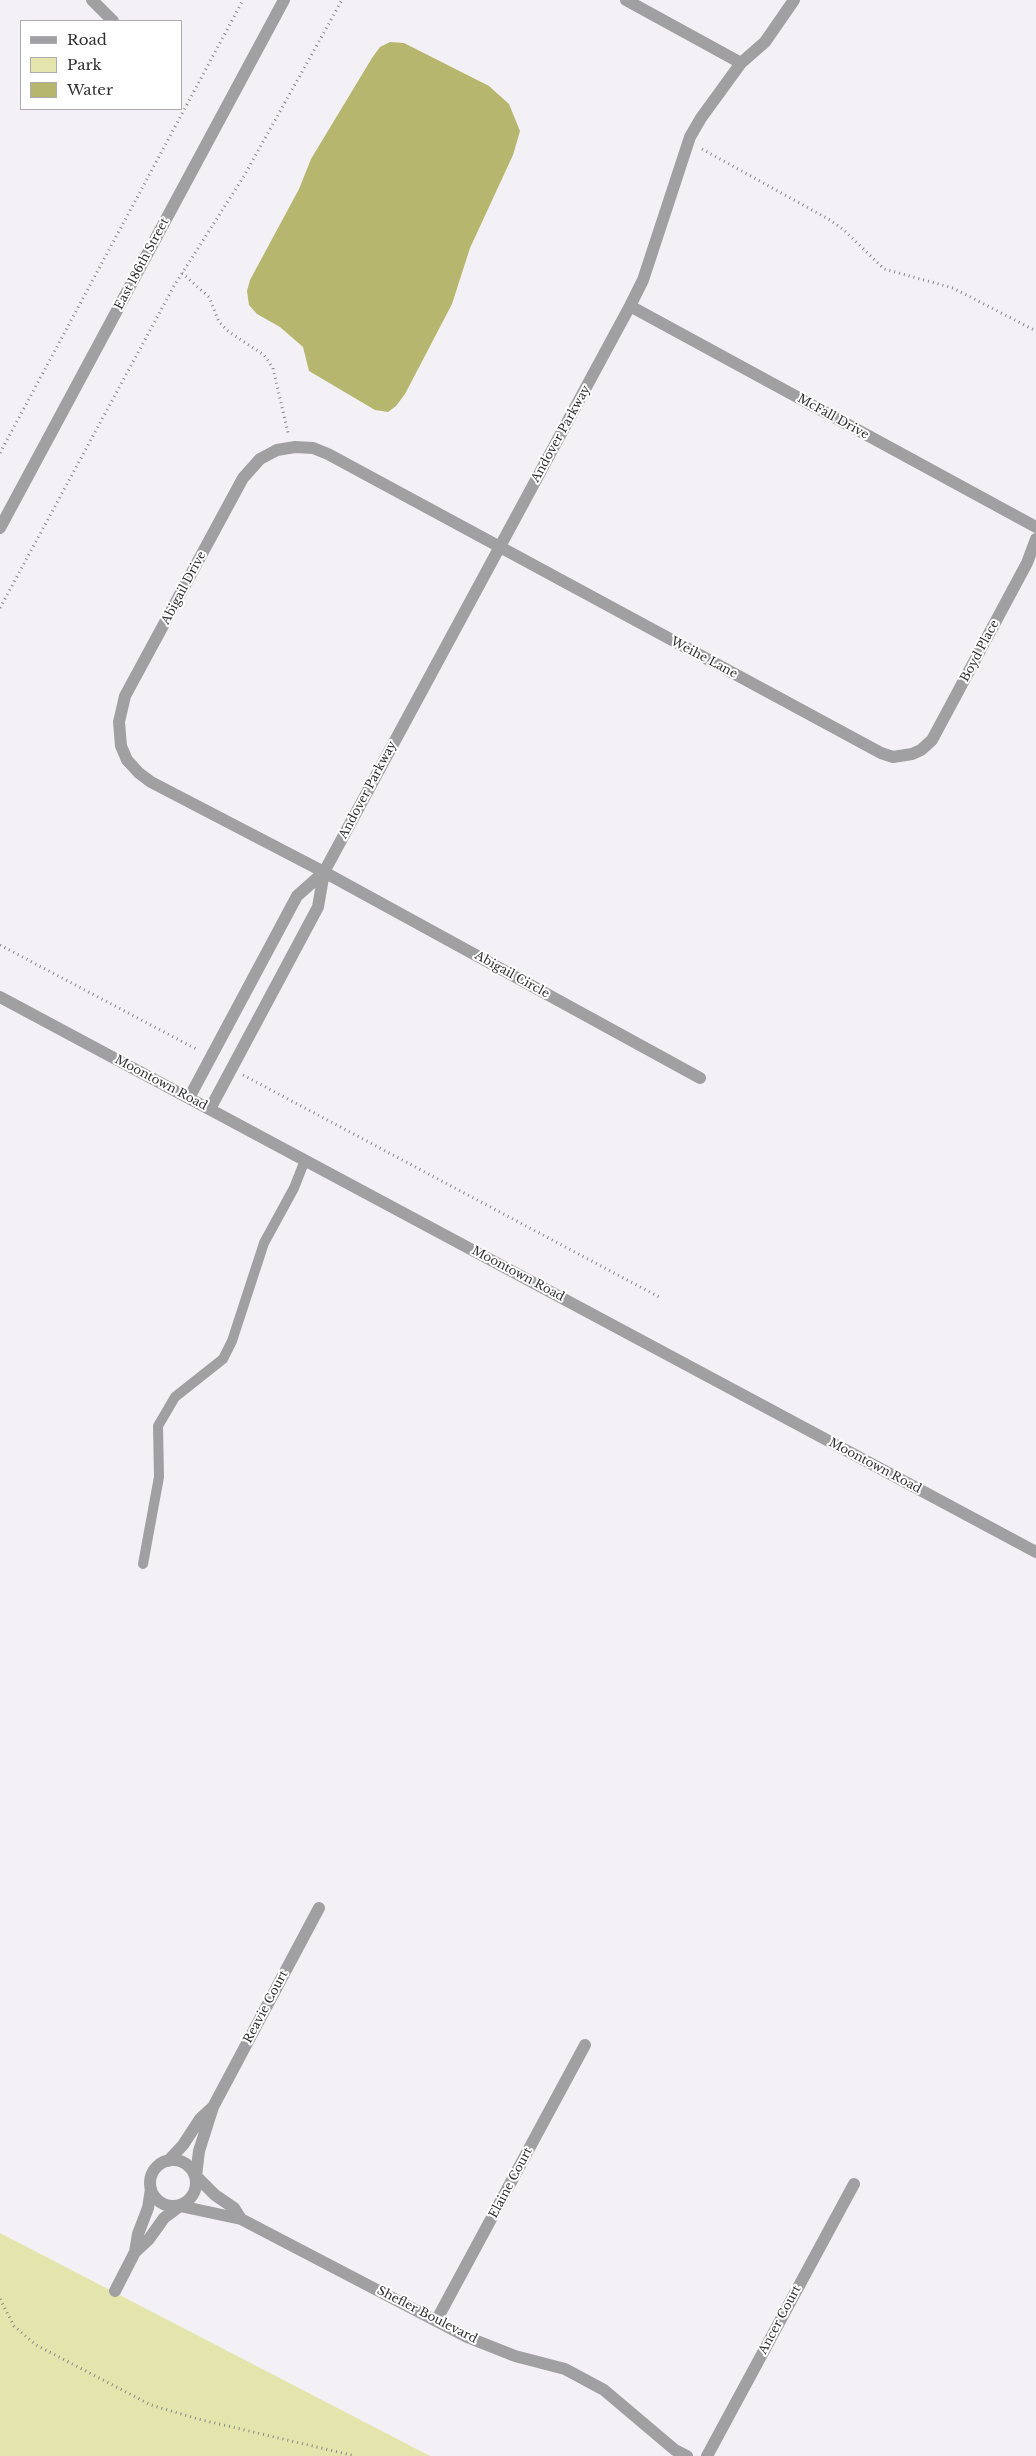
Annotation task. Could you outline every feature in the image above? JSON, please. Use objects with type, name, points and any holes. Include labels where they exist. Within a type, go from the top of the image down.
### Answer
[{"type":"street","points":[[92,0],[112,20]]},
{"type":"street","name":"East 186th Street","points":[[0,528],[284,0]]},
{"type":"street","points":[[626,0],[741,63]]},
{"type":"street","name":"Andover Parkway","points":[[210,1109],[318,907],[324,872],[630,306],[646,272],[688,141],[701,118],[741,63],[765,42],[794,0]]},
{"type":"street","name":"McFall Drive","points":[[630,306],[1036,527]]},
{"type":"street","name":"Abigail Drive","points":[[324,872],[151,782],[139,773],[128,760],[121,746],[118,722],[126,696],[243,478],[260,459],[277,450],[312,448],[328,454],[499,548]]},
{"type":"street","name":"Boyd Place","points":[[912,754],[927,745],[939,727],[1027,563],[1036,539]]},
{"type":"street","name":"Weihe Lane","points":[[499,548],[881,754],[893,757],[912,754]]},
{"type":"street","name":"Andover Parkway","points":[[189,1098],[297,896],[324,872]]},
{"type":"street","name":"Abigail Circle","points":[[324,872],[700,1078]]},
{"type":"street","name":"Moontown Road","points":[[0,997],[1036,1552]]},
{"type":"street","name":"Reavie Court","points":[[196,2176],[199,2151],[213,2106],[319,1908]]},
{"type":"street","name":"Elaine Court","points":[[436,2321],[585,2046]]},
{"type":"street","name":"Reavie Court","points":[[168,2161],[183,2145],[200,2119],[213,2106]]},
{"type":"street","points":[[115,2291],[136,2252],[149,2239],[164,2218],[192,2198],[196,2191],[196,2176],[187,2164],[180,2160],[168,2161],[157,2166],[152,2173],[148,2208],[138,2234],[136,2252]]},
{"type":"street","name":"Shefler Boulevard","points":[[196,2176],[215,2195],[234,2208],[241,2219]]},
{"type":"street","name":"Ancer Court","points":[[707,2456],[854,2184]]},
{"type":"street","points":[[151,2189],[159,2202],[165,2205],[180,2206]]},
{"type":"street","name":"Shefler Boulevard","points":[[180,2206],[241,2219],[467,2337],[507,2353],[565,2369],[604,2390],[675,2450],[687,2456]]},
{"type":"lane","points":[[143,1564],[156,1507],[159,1478],[158,1426],[175,1397],[223,1359],[235,1333],[264,1243],[294,1188],[305,1160]]},
{"type":"path","points":[[0,453],[243,0]]},
{"type":"path","points":[[0,608],[182,273],[244,176],[342,0]]},
{"type":"path","points":[[688,141],[830,220],[844,230],[884,269],[952,288],[1036,331]]},
{"type":"path","points":[[182,273],[209,297],[219,322],[229,332],[264,355],[273,368],[287,423],[290,448]]},
{"type":"path","points":[[0,945],[211,1057]]},
{"type":"path","points":[[232,1068],[661,1298]]},
{"type":"path","points":[[0,2299],[14,2326],[36,2345],[151,2405],[198,2419],[355,2456]]},
{"type":"green space","points":[[0,2233],[430,2456],[0,2456]]},
{"type":"water","points":[[390,42],[404,43],[489,86],[509,104],[520,131],[513,155],[470,248],[452,304],[405,394],[396,406],[388,412],[375,410],[309,371],[303,347],[280,327],[257,314],[249,305],[247,291],[250,280],[299,189],[311,159],[372,58],[380,47]]}]
